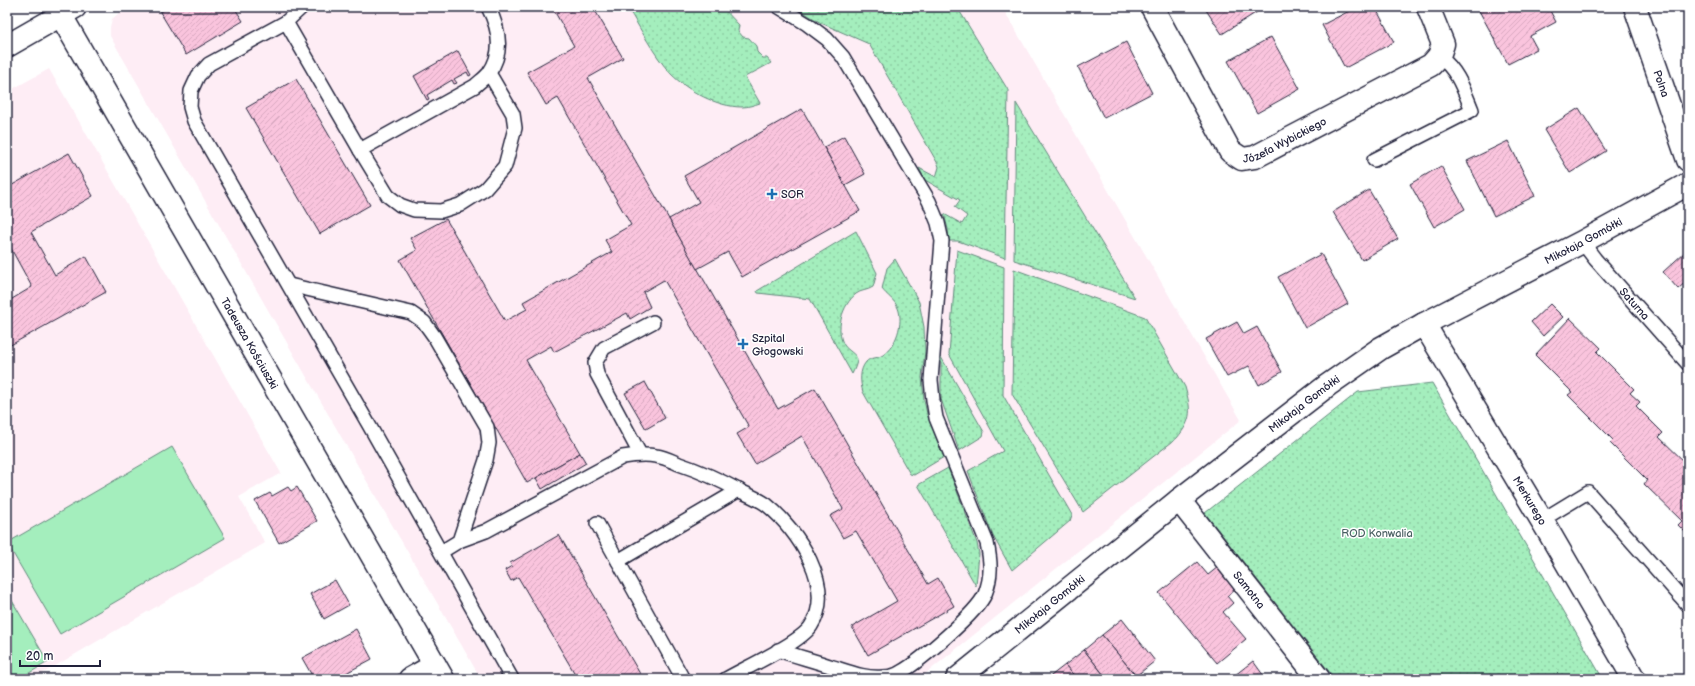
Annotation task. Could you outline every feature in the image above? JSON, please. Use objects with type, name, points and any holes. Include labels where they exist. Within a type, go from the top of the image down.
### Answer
[{"type":"street","name":"Józefa Wybickiego","points":[[1152,7],[1230,151],[1242,159],[1262,153],[1430,65],[1439,56]]},
{"type":"street","points":[[1428,7],[1442,44],[1439,56]]},
{"type":"street","name":"Polna","points":[[1635,7],[1688,160]]},
{"type":"street","points":[[7,46],[64,10]]},
{"type":"street","name":"Tadeusza Kościuszki","points":[[64,10],[439,672]]},
{"type":"street","name":"Mikołaja Gomółki","points":[[958,679],[1179,500],[1328,385],[1381,348],[1582,242],[1688,184]]},
{"type":"street","name":"Merkurego","points":[[1424,324],[1542,520],[1634,679]]},
{"type":"street","name":"Samotna","points":[[1179,500],[1319,679]]},
{"type":"street","points":[[410,679],[439,672]]},
{"type":"lane","points":[[302,7],[286,22],[209,64],[198,76],[192,91],[190,107],[194,121],[289,285],[512,679]]},
{"type":"lane","points":[[360,150],[475,86],[489,73],[495,60],[499,45],[498,29],[488,7]]},
{"type":"lane","points":[[778,650],[852,673],[871,677],[884,678],[900,673],[914,663],[978,606],[988,584],[991,562],[987,543],[936,418],[933,400],[931,380],[942,241],[938,223],[929,201],[843,58],[827,39],[807,24],[779,7]]},
{"type":"lane","points":[[286,22],[388,196],[400,205],[414,210],[441,211],[460,205],[485,189],[505,166],[514,135],[515,128],[513,114],[489,73]]},
{"type":"lane","points":[[1374,160],[1472,110],[1451,65],[1439,56]]},
{"type":"lane","name":"Saturna","points":[[1582,242],[1688,364]]},
{"type":"lane","points":[[289,285],[411,313],[424,322],[434,336],[487,427],[489,443],[486,460],[459,541]]},
{"type":"lane","points":[[640,454],[597,374],[595,363],[604,348],[653,322]]},
{"type":"lane","points":[[441,552],[459,541],[486,532],[623,457],[640,454],[658,456],[707,474],[765,504],[782,519],[795,536],[812,566],[820,587],[820,604],[810,627],[795,640],[726,679]]},
{"type":"lane","points":[[618,561],[739,490]]},
{"type":"lane","points":[[1542,520],[1588,492],[1688,605]]},
{"type":"lane","points":[[596,523],[683,679]]},
{"type":"shaded area","name":"Szpital Głogowski","points":[[128,7],[1002,7],[1241,420],[919,679],[481,679],[110,36],[112,19]]},
{"type":"shaded area","points":[[49,69],[281,473],[239,497],[265,543],[33,679],[7,679],[7,92]]},
{"type":"green space","points":[[627,7],[722,7],[739,25],[738,31],[743,37],[749,38],[756,46],[757,52],[763,58],[767,58],[771,63],[745,77],[760,103],[742,107],[732,106],[713,101],[694,92],[671,74],[658,58]]},
{"type":"green space","points":[[795,7],[957,7],[1008,90],[1005,258],[958,241],[949,241],[948,229],[944,214],[962,224],[967,216],[955,207],[960,200],[925,180],[919,168],[936,177],[939,167],[938,164],[869,44],[821,23]]},
{"type":"green space","points":[[1016,103],[1135,298],[1014,260]]},
{"type":"green space","points":[[856,231],[877,273],[873,287],[856,294],[847,304],[841,318],[841,339],[845,347],[855,355],[857,359],[852,374],[810,299],[758,293],[757,291]]},
{"type":"green space","points":[[957,250],[1004,267],[1003,395],[1072,515],[1070,521],[1012,570],[993,536],[968,471],[1003,451],[949,354]]},
{"type":"green space","points":[[895,259],[919,302],[924,327],[925,351],[922,377],[924,400],[927,414],[944,457],[914,475],[910,474],[863,392],[861,385],[861,373],[866,362],[870,359],[883,355],[888,351],[898,334],[900,314],[898,308],[895,302],[882,289],[887,268]]},
{"type":"green space","points":[[1014,269],[1145,317],[1185,387],[1189,402],[1189,414],[1186,425],[1177,438],[1083,512],[1012,394]]},
{"type":"green space","points":[[941,357],[984,432],[983,436],[959,451],[941,399]]},
{"type":"green space","name":"ROD Konwalia","points":[[1432,383],[1603,679],[1335,679],[1205,513],[1358,392]]},
{"type":"green space","points":[[172,447],[225,538],[60,634],[7,543]]},
{"type":"green space","points":[[948,468],[977,543],[979,554],[976,586],[918,485]]},
{"type":"green space","points":[[7,592],[48,662],[19,679],[7,679]]},
{"type":"building","points":[[169,7],[234,7],[243,21],[186,55],[160,12]]},
{"type":"building","points":[[552,7],[593,7],[623,58],[588,78],[778,409],[815,388],[928,584],[938,578],[954,606],[868,655],[852,627],[897,601],[856,531],[843,538],[830,516],[843,509],[802,436],[755,464],[737,434],[749,427],[664,280],[643,292],[650,307],[630,319],[627,313],[554,352],[551,346],[526,360],[580,453],[527,483],[400,260],[417,250],[410,238],[446,219],[505,321],[527,309],[523,302],[612,252],[605,240],[631,225],[558,98],[546,105],[527,72],[574,46]]},
{"type":"building","points":[[1204,7],[1254,7],[1257,12],[1222,34]]},
{"type":"building","points":[[1357,7],[1375,7],[1394,42],[1345,68],[1322,25]]},
{"type":"building","points":[[1477,7],[1548,7],[1556,22],[1530,36],[1537,49],[1508,64]]},
{"type":"building","points":[[1271,37],[1300,89],[1257,113],[1228,61]]},
{"type":"building","points":[[1126,42],[1152,93],[1104,118],[1078,67]]},
{"type":"building","points":[[458,51],[471,75],[469,76],[467,72],[454,79],[457,83],[454,84],[452,80],[427,95],[429,99],[427,100],[414,76]]},
{"type":"building","points":[[296,79],[370,205],[320,234],[246,108]]},
{"type":"building","points":[[1579,108],[1606,151],[1570,173],[1544,130]]},
{"type":"building","name":"SOR","points":[[802,109],[860,211],[742,277],[728,252],[697,269],[669,219],[699,202],[684,176]]},
{"type":"building","points":[[844,136],[865,174],[845,185],[824,147]]},
{"type":"building","points":[[1508,141],[1535,196],[1494,216],[1467,161]]},
{"type":"building","points":[[69,153],[93,196],[31,232],[55,275],[86,256],[106,292],[7,347],[7,302],[32,287],[9,245],[7,245],[7,200],[9,199],[7,195],[7,188]]},
{"type":"building","points":[[1441,166],[1465,209],[1434,227],[1410,184]]},
{"type":"building","points":[[1369,190],[1398,239],[1362,260],[1333,212]]},
{"type":"building","points":[[1685,252],[1688,256],[1688,280],[1678,289],[1663,272]]},
{"type":"building","points":[[1321,254],[1348,304],[1305,328],[1278,277]]},
{"type":"building","points":[[1550,304],[1563,317],[1543,336],[1531,322]]},
{"type":"building","points":[[1570,318],[1601,348],[1597,352],[1634,389],[1630,393],[1640,402],[1636,406],[1663,433],[1659,437],[1688,465],[1688,535],[1678,525],[1682,521],[1644,484],[1647,480],[1610,443],[1613,440],[1568,395],[1572,392],[1535,355]]},
{"type":"building","points":[[1237,322],[1244,334],[1257,327],[1282,372],[1259,385],[1249,366],[1227,377],[1206,339]]},
{"type":"building","points":[[645,382],[665,418],[646,429],[625,393]]},
{"type":"building","points":[[580,453],[586,463],[542,489],[536,478]]},
{"type":"building","points":[[288,487],[291,491],[297,487],[317,521],[279,543],[255,501],[270,493],[272,496]]},
{"type":"building","points":[[559,535],[643,679],[578,679],[518,577],[511,581],[505,570],[512,566],[510,563]]},
{"type":"building","points":[[1197,562],[1208,575],[1218,567],[1236,588],[1227,596],[1233,603],[1223,612],[1246,639],[1217,663],[1159,593]]},
{"type":"building","points":[[335,580],[349,605],[324,619],[310,594]]},
{"type":"building","points":[[1122,619],[1155,661],[1136,676],[1102,635]]},
{"type":"building","points":[[356,629],[372,659],[335,679],[314,679],[302,658]]},
{"type":"building","points":[[1102,635],[1136,676],[1133,679],[1107,679],[1084,650]]},
{"type":"building","points":[[1084,650],[1107,679],[1077,679],[1065,665]]},
{"type":"building","points":[[1253,661],[1266,679],[1230,679]]},
{"type":"building","points":[[1065,665],[1077,679],[1047,679]]},
{"type":"place","name":"SOR","points":[[772,194]]},
{"type":"place","name":"Szpital Głogowski","points":[[743,344]]}]
